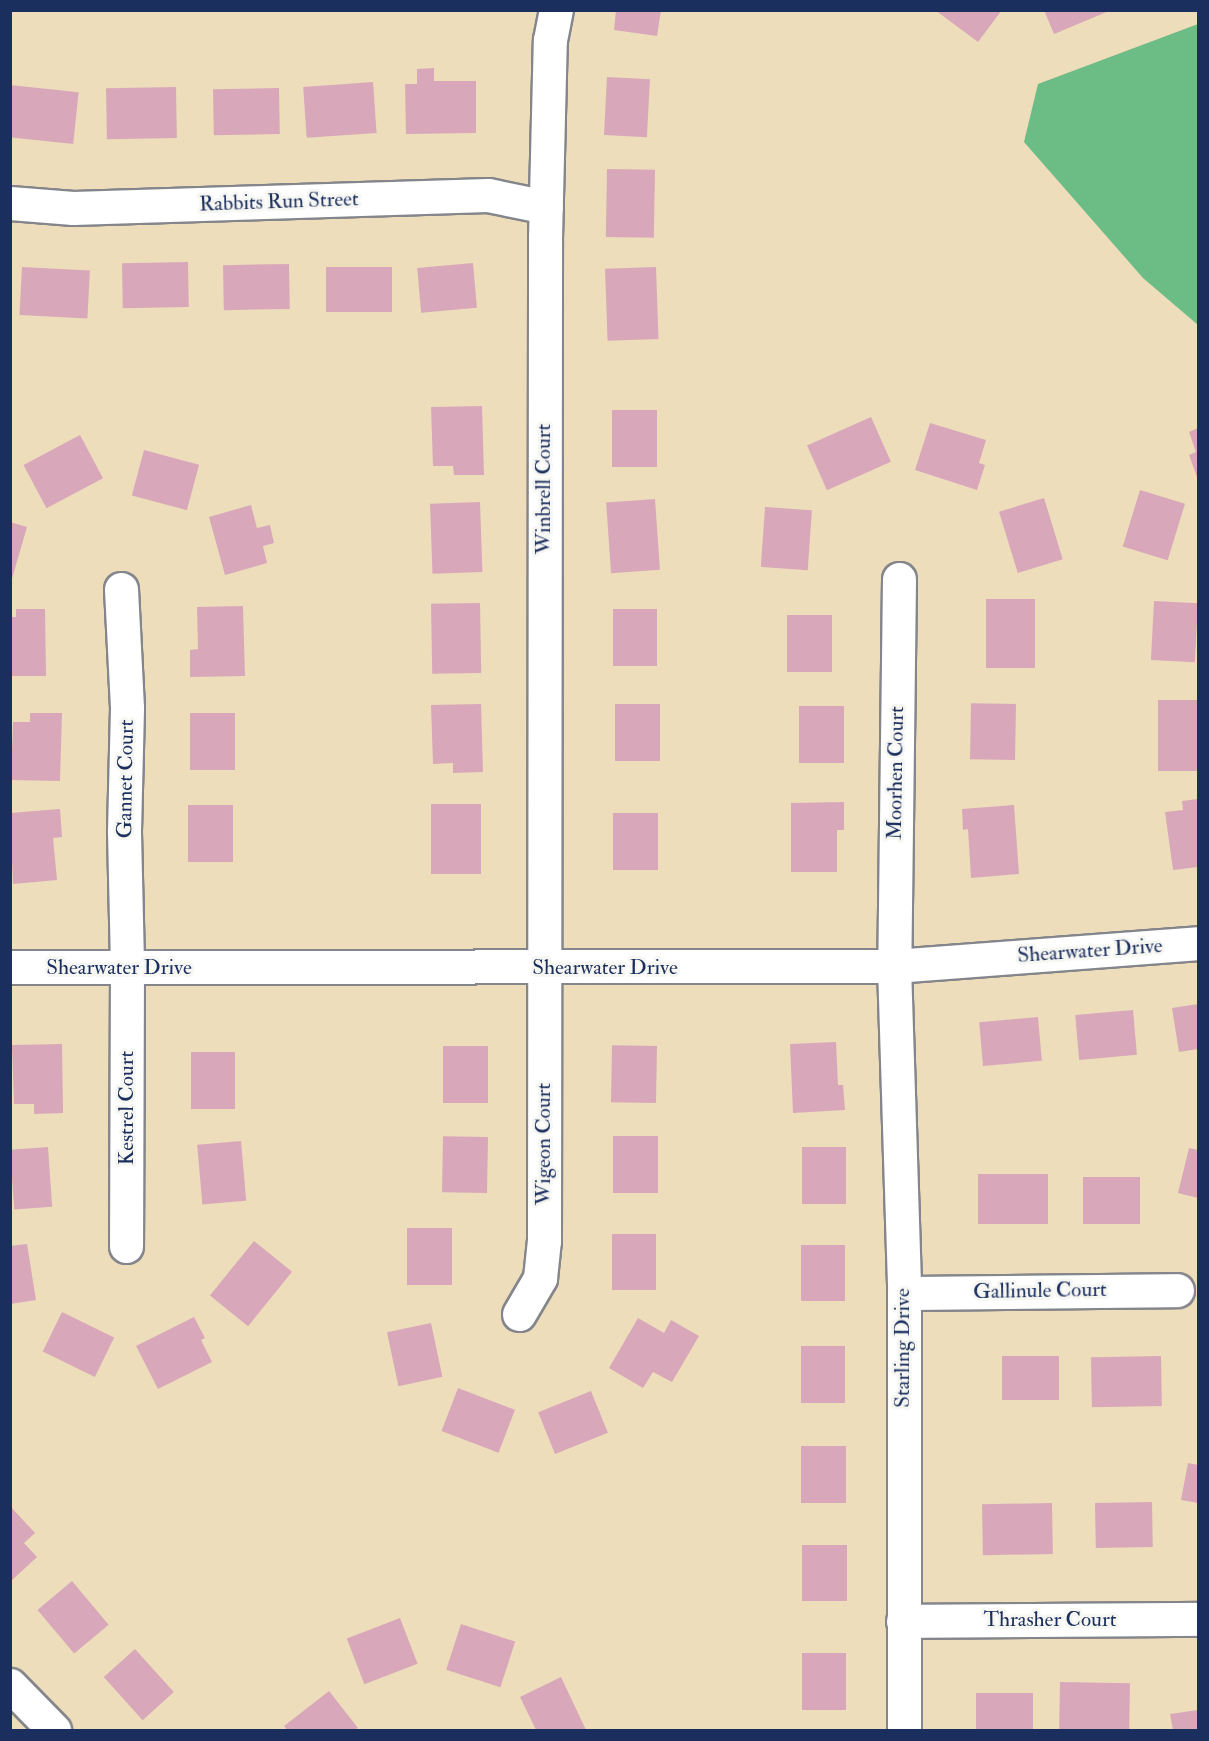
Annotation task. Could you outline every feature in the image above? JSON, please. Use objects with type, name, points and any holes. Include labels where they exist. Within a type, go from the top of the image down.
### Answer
[{"type":"street","name":"Winbrell Court","points":[[543,968],[546,207],[550,40],[556,10]]},
{"type":"street","name":"Rabbits Run Street","points":[[10,203],[73,208],[488,195],[546,207]]},
{"type":"street","name":"Moorhen Court","points":[[894,966],[899,579]]},
{"type":"street","name":"Gannet Court","points":[[121,589],[127,708],[124,832],[127,969]]},
{"type":"street","name":"Shearwater Drive","points":[[10,967],[127,969],[894,966],[1198,943]]},
{"type":"street","name":"Starling Drive","points":[[894,966],[904,1293],[904,1731]]},
{"type":"street","name":"Wigeon Court","points":[[519,1314],[540,1278],[544,1241],[543,968]]},
{"type":"street","name":"Kestrel Court","points":[[126,1246],[127,969]]},
{"type":"street","name":"Gallinule Court","points":[[904,1293],[1177,1290]]},
{"type":"street","name":"Thrasher Court","points":[[903,1621],[1198,1619]]},
{"type":"street","points":[[10,1685],[54,1731]]},
{"type":"green space","points":[[1198,24],[1198,325],[1143,278],[1024,142],[1038,84]]},
{"type":"building","points":[[616,10],[661,10],[657,36],[614,30]]},
{"type":"building","points":[[935,10],[1002,10],[978,42]]},
{"type":"building","points":[[1044,10],[1109,10],[1109,11],[1054,34]]},
{"type":"building","points":[[434,68],[434,81],[476,81],[476,133],[406,134],[405,84],[417,84],[417,69]]},
{"type":"building","points":[[607,77],[650,79],[647,137],[604,135]]},
{"type":"building","points":[[373,82],[377,133],[307,138],[303,87]]},
{"type":"building","points":[[10,85],[79,92],[73,144],[10,137]]},
{"type":"building","points":[[176,87],[177,138],[107,139],[106,88]]},
{"type":"building","points":[[279,88],[280,134],[214,135],[213,89]]},
{"type":"building","points":[[607,169],[655,170],[654,238],[606,237]]},
{"type":"building","points":[[188,262],[189,307],[123,308],[122,263]]},
{"type":"building","points":[[473,263],[477,308],[421,313],[417,268]]},
{"type":"building","points":[[289,264],[290,309],[224,310],[223,265]]},
{"type":"building","points":[[22,267],[90,271],[87,318],[19,315]]},
{"type":"building","points":[[326,267],[392,267],[392,312],[326,312]]},
{"type":"building","points":[[656,267],[659,339],[608,341],[605,269]]},
{"type":"building","points":[[482,406],[484,475],[454,475],[453,466],[433,466],[431,407]]},
{"type":"building","points":[[612,410],[657,410],[657,467],[612,467]]},
{"type":"building","points":[[871,417],[891,462],[827,490],[807,445]]},
{"type":"building","points":[[930,423],[986,440],[979,463],[985,465],[977,490],[915,470]]},
{"type":"building","points":[[1198,428],[1198,480],[1189,455],[1196,452],[1189,432]]},
{"type":"building","points":[[80,435],[103,478],[46,508],[23,465]]},
{"type":"building","points":[[144,450],[199,465],[187,510],[132,495]]},
{"type":"building","points":[[1140,490],[1185,504],[1168,560],[1123,546]]},
{"type":"building","points":[[1044,498],[1063,559],[1018,573],[999,512]]},
{"type":"building","points":[[655,499],[660,570],[611,573],[606,502]]},
{"type":"building","points":[[480,502],[482,572],[432,574],[430,504]]},
{"type":"building","points":[[251,505],[257,528],[270,525],[274,543],[263,546],[267,563],[225,575],[209,517]]},
{"type":"building","points":[[765,507],[812,510],[808,570],[761,567]]},
{"type":"building","points":[[10,522],[27,527],[11,582],[10,582]]},
{"type":"building","points":[[986,599],[1035,599],[1035,668],[986,668]]},
{"type":"building","points":[[1154,601],[1198,603],[1195,662],[1151,660]]},
{"type":"building","points":[[480,603],[481,673],[432,674],[431,604]]},
{"type":"building","points":[[243,606],[245,676],[190,677],[190,650],[198,649],[197,607]]},
{"type":"building","points":[[16,609],[45,609],[46,676],[10,676],[10,617],[16,617]]},
{"type":"building","points":[[613,609],[657,609],[657,666],[613,666]]},
{"type":"building","points":[[787,615],[832,615],[832,672],[787,672]]},
{"type":"building","points":[[1158,700],[1198,700],[1198,771],[1158,771]]},
{"type":"building","points":[[971,703],[1016,704],[1015,760],[970,759]]},
{"type":"building","points":[[481,704],[483,772],[453,773],[453,763],[433,764],[431,705]]},
{"type":"building","points":[[615,704],[660,704],[660,761],[615,761]]},
{"type":"building","points":[[799,706],[844,706],[844,763],[799,763]]},
{"type":"building","points":[[30,713],[62,713],[60,781],[11,780],[13,722],[30,722]]},
{"type":"building","points":[[190,713],[235,713],[235,770],[190,770]]},
{"type":"building","points":[[1198,799],[1198,867],[1173,870],[1165,812],[1183,810],[1182,801]]},
{"type":"building","points":[[844,802],[844,830],[837,830],[837,872],[791,872],[791,803]]},
{"type":"building","points":[[431,804],[481,804],[481,874],[431,874]]},
{"type":"building","points":[[188,805],[233,805],[233,862],[188,862]]},
{"type":"building","points":[[1014,805],[1019,874],[971,878],[968,829],[963,830],[962,809]]},
{"type":"building","points":[[60,809],[62,837],[53,838],[57,880],[13,884],[10,813]]},
{"type":"building","points":[[613,813],[658,813],[658,870],[613,870]]},
{"type":"building","points":[[1198,1004],[1198,1049],[1179,1052],[1172,1008]]},
{"type":"building","points":[[1133,1010],[1137,1055],[1079,1060],[1075,1015]]},
{"type":"building","points":[[1038,1017],[1042,1061],[983,1066],[979,1022]]},
{"type":"building","points":[[836,1042],[838,1085],[843,1085],[845,1110],[793,1113],[790,1044]]},
{"type":"building","points":[[62,1044],[63,1113],[34,1114],[34,1104],[14,1104],[12,1045]]},
{"type":"building","points":[[612,1045],[657,1046],[656,1103],[611,1102]]},
{"type":"building","points":[[443,1046],[488,1046],[488,1103],[443,1103]]},
{"type":"building","points":[[191,1052],[235,1052],[235,1109],[191,1109]]},
{"type":"building","points":[[443,1136],[488,1137],[487,1193],[442,1192]]},
{"type":"building","points":[[613,1136],[658,1136],[658,1193],[613,1193]]},
{"type":"building","points":[[241,1141],[246,1201],[202,1205],[197,1145]]},
{"type":"building","points":[[48,1147],[52,1207],[14,1210],[10,1150]]},
{"type":"building","points":[[802,1147],[846,1147],[846,1204],[802,1204]]},
{"type":"building","points":[[1189,1148],[1198,1150],[1198,1198],[1178,1193]]},
{"type":"building","points":[[978,1174],[1048,1174],[1048,1224],[978,1224]]},
{"type":"building","points":[[1083,1177],[1140,1177],[1140,1224],[1083,1224]]},
{"type":"building","points":[[407,1228],[452,1228],[452,1285],[407,1285]]},
{"type":"building","points":[[612,1234],[656,1234],[656,1290],[612,1290]]},
{"type":"building","points":[[254,1241],[292,1272],[248,1326],[210,1295]]},
{"type":"building","points":[[27,1244],[36,1300],[10,1304],[10,1246]]},
{"type":"building","points":[[801,1245],[845,1245],[845,1301],[801,1301]]},
{"type":"building","points":[[62,1312],[114,1337],[95,1377],[43,1352]]},
{"type":"building","points":[[194,1317],[205,1338],[201,1340],[212,1362],[158,1389],[136,1346]]},
{"type":"building","points":[[638,1318],[664,1333],[671,1320],[699,1336],[672,1382],[653,1372],[643,1388],[609,1368]]},
{"type":"building","points":[[431,1323],[442,1377],[398,1386],[387,1332]]},
{"type":"building","points":[[801,1346],[845,1346],[845,1403],[801,1403]]},
{"type":"building","points":[[1002,1356],[1059,1356],[1059,1400],[1002,1400]]},
{"type":"building","points":[[1161,1356],[1162,1406],[1092,1407],[1091,1357]]},
{"type":"building","points":[[458,1388],[515,1410],[498,1453],[442,1431]]},
{"type":"building","points":[[591,1391],[608,1433],[555,1454],[538,1412]]},
{"type":"building","points":[[801,1446],[846,1446],[846,1503],[801,1503]]},
{"type":"building","points":[[1188,1463],[1198,1465],[1198,1503],[1181,1500]]},
{"type":"building","points":[[1152,1502],[1153,1547],[1096,1548],[1095,1503]]},
{"type":"building","points":[[1052,1503],[1053,1554],[983,1555],[982,1504]]},
{"type":"building","points":[[10,1506],[35,1533],[24,1543],[37,1557],[10,1582]]},
{"type":"building","points":[[802,1545],[847,1545],[847,1601],[802,1601]]},
{"type":"building","points":[[72,1581],[109,1625],[74,1654],[38,1610]]},
{"type":"building","points":[[400,1618],[418,1664],[364,1684],[347,1638]]},
{"type":"building","points":[[461,1624],[515,1642],[500,1687],[446,1670]]},
{"type":"building","points":[[135,1649],[174,1692],[143,1720],[104,1677]]},
{"type":"building","points":[[802,1653],[846,1653],[846,1710],[802,1710]]},
{"type":"building","points":[[561,1677],[586,1730],[536,1730],[520,1697]]},
{"type":"building","points":[[1060,1682],[1130,1683],[1129,1730],[1059,1730]]},
{"type":"building","points":[[329,1691],[358,1728],[354,1730],[287,1730],[284,1726]]},
{"type":"building","points":[[976,1693],[1033,1693],[1033,1730],[976,1730]]},
{"type":"building","points":[[1198,1710],[1198,1730],[1173,1730],[1170,1714]]}]
